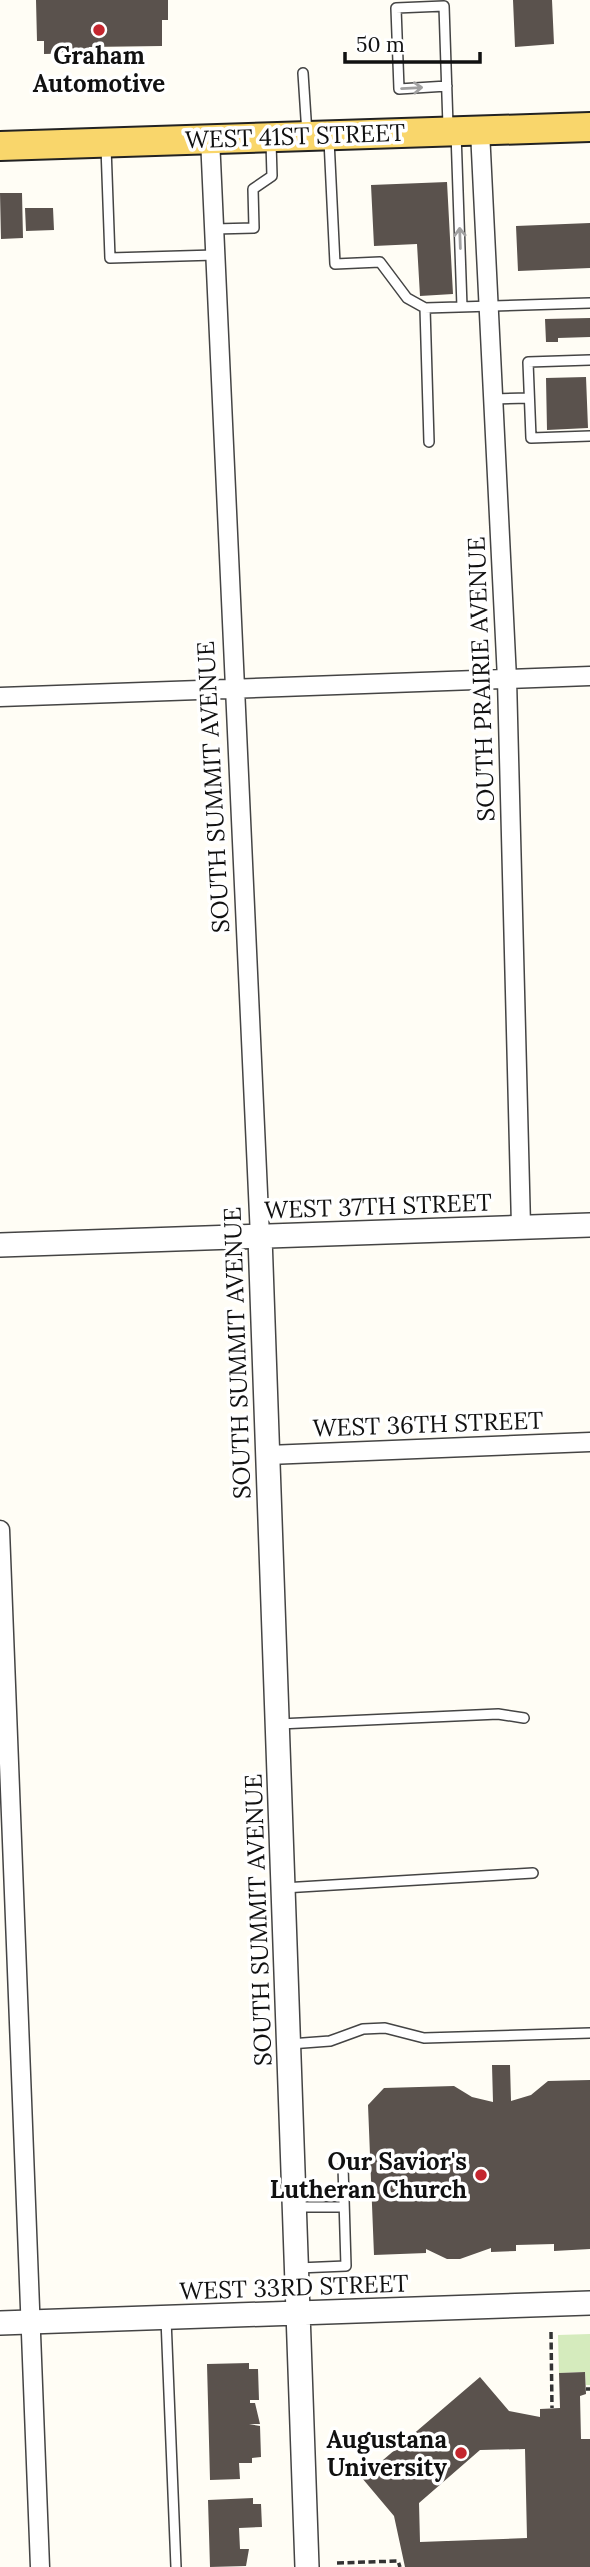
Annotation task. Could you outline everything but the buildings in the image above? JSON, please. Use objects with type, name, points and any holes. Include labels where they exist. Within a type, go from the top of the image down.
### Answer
[{"type":"main road","name":"WEST 41ST STREET","points":[[0,146],[590,127]]},
{"type":"street","name":"SOUTH PRAIRIE AVENUE","points":[[461,131],[489,307],[507,679],[521,1226]]},
{"type":"street","name":"SOUTH SUMMIT AVENUE","points":[[211,138],[260,1237],[307,2567]]},
{"type":"street","points":[[0,697],[590,676]]},
{"type":"street","name":"WEST 37TH STREET","points":[[0,1245],[590,1225]]},
{"type":"street","name":"WEST 36TH STREET","points":[[268,1455],[590,1442]]},
{"type":"street","points":[[0,1530],[6,1787],[40,2567]]},
{"type":"street","name":"WEST 33RD STREET","points":[[0,2323],[590,2303]]},
{"type":"lane","points":[[447,86],[399,89],[396,8],[444,6],[447,86],[461,131],[462,307]]},
{"type":"lane","points":[[303,73],[318,135],[335,264],[380,262],[407,298],[425,308],[590,303]]},
{"type":"lane","points":[[214,229],[254,228],[253,189],[272,176],[271,136]]},
{"type":"lane","points":[[106,142],[110,258],[215,255]]},
{"type":"lane","points":[[425,308],[429,442]]},
{"type":"lane","points":[[590,359],[528,362],[531,438],[590,436]]},
{"type":"lane","points":[[493,399],[529,398]]},
{"type":"lane","points":[[277,1725],[498,1714],[524,1718]]},
{"type":"lane","points":[[283,1888],[533,1872]]},
{"type":"lane","points":[[289,2044],[330,2041],[363,2029],[385,2028],[424,2038],[590,2033]]},
{"type":"lane","points":[[297,2268],[346,2266],[343,2166]]},
{"type":"lane","points":[[295,2207],[344,2207]]},
{"type":"lane","points":[[166,2317],[176,2567]]},
{"type":"path","points":[[551,2332],[552,2409]]},
{"type":"path","points":[[337,2563],[398,2561],[400,2567]]},
{"type":"green space","points":[[590,2334],[590,2385],[586,2385],[585,2372],[559,2373],[558,2335]]},
{"type":"place","name":"Graham Automotive","points":[[99,30]]},
{"type":"place","name":"Our Savior's Lutheran Church","points":[[481,2175]]},
{"type":"place","name":"Augustana University","points":[[461,2453]]}]
